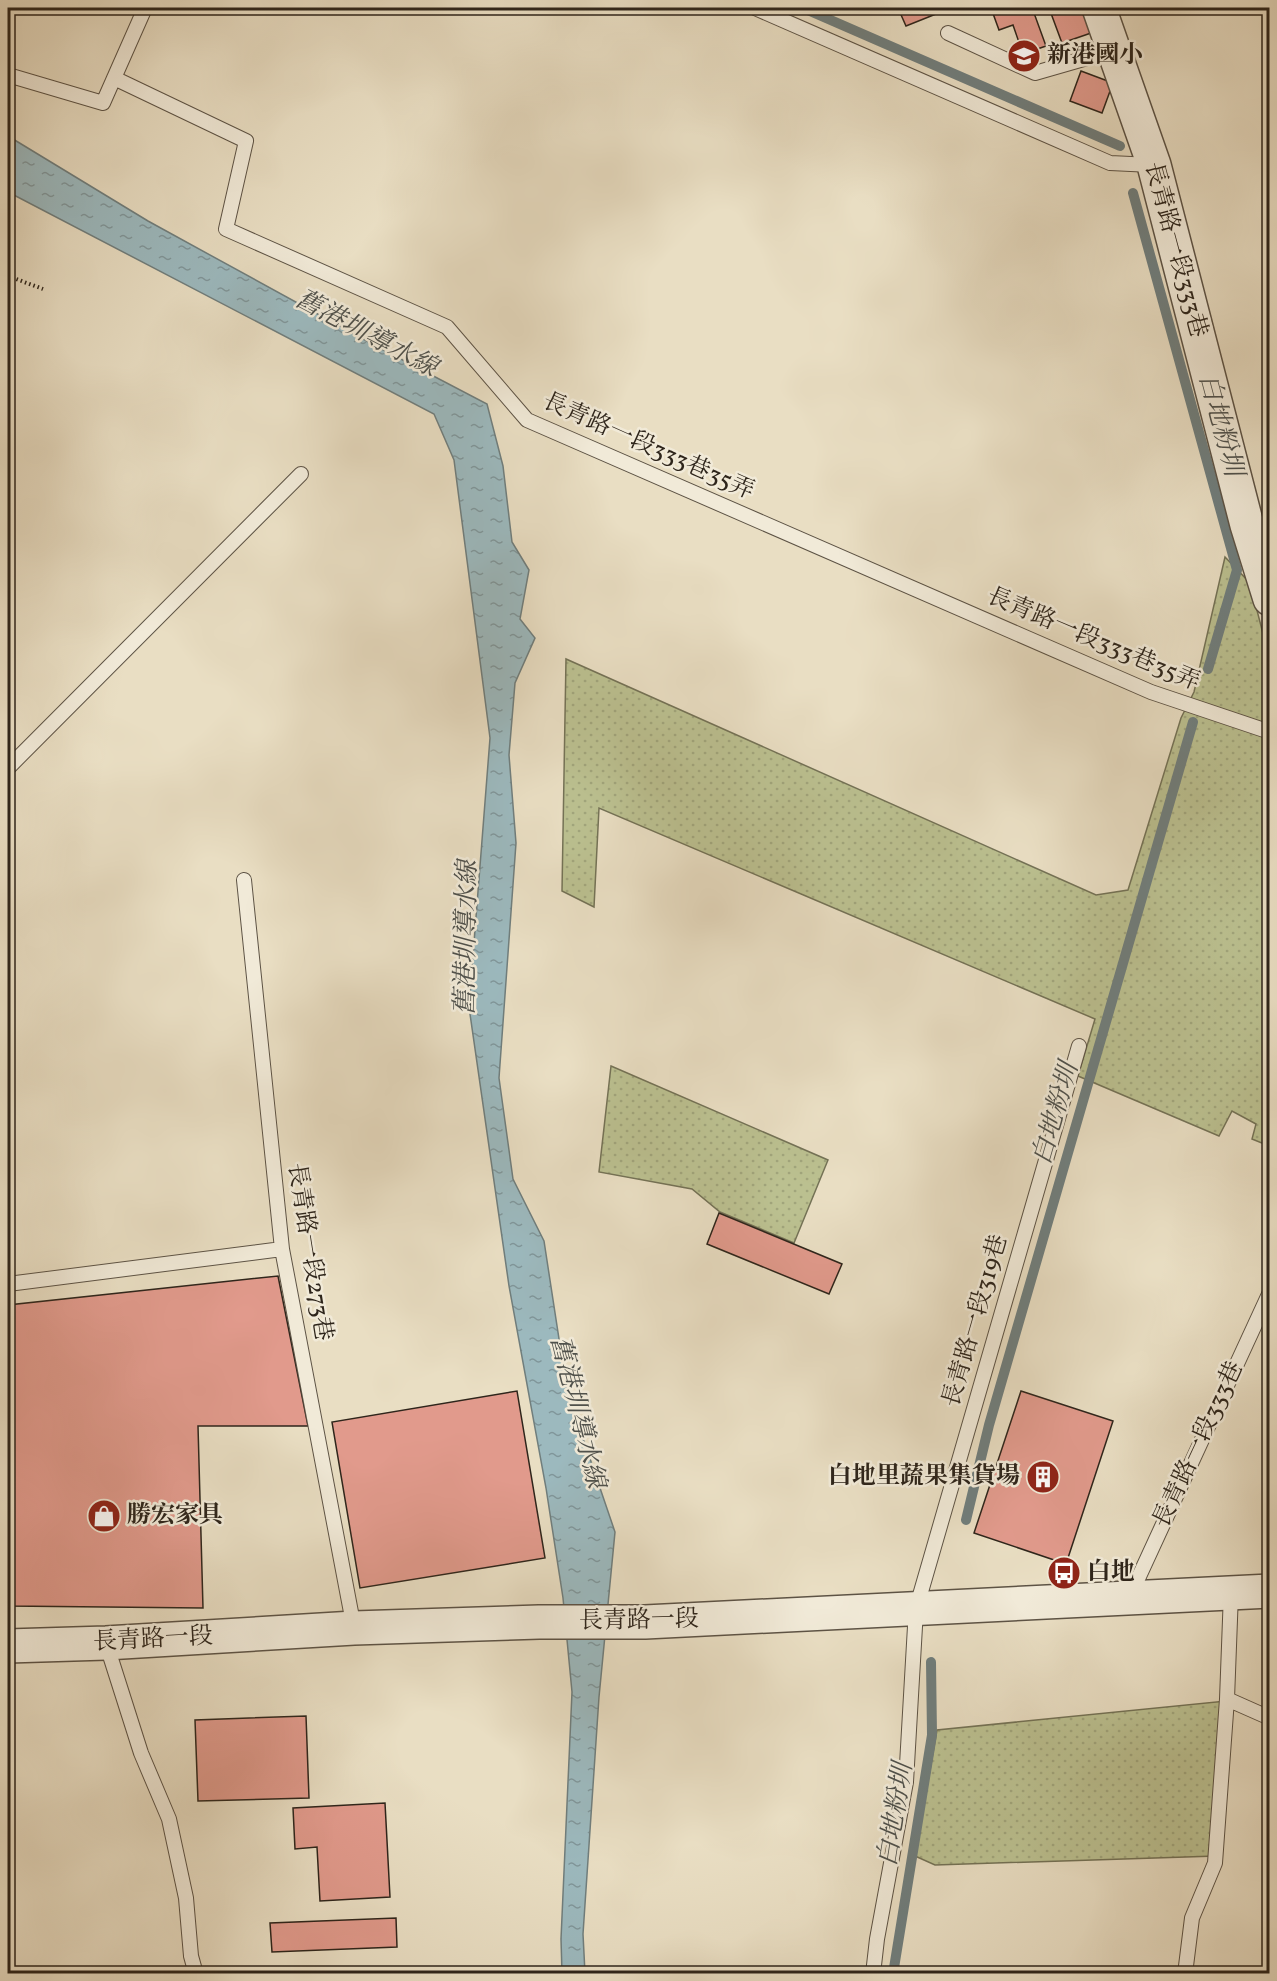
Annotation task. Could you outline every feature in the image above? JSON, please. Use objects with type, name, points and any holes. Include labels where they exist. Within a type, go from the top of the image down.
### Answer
[{"type":"street","name":"長青路一段333巷","points":[[1099,8],[1154,165],[1253,527],[1269,599]]},
{"type":"street","name":"長青路一段","points":[[8,1646],[106,1643],[354,1628],[539,1622],[645,1622],[1269,1592]]},
{"type":"lane","points":[[8,75],[103,103],[146,8]]},
{"type":"lane","points":[[755,8],[1110,163],[1154,165]]},
{"type":"lane","points":[[948,33],[1035,73],[1115,50]]},
{"type":"lane","name":"長青路一段333巷35弄","points":[[114,78],[246,141],[226,229],[447,327],[527,420],[1151,692],[1269,732]]},
{"type":"lane","points":[[8,768],[301,474]]},
{"type":"lane","name":"長青路一段273巷","points":[[244,880],[282,1249],[354,1628]]},
{"type":"lane","name":"長青路一段319巷","points":[[873,1974],[877,1940],[906,1782],[916,1609],[1079,1046]]},
{"type":"lane","points":[[8,1284],[282,1249]]},
{"type":"lane","name":"長青路一段333巷","points":[[1129,1599],[1269,1292]]},
{"type":"lane","points":[[1185,1974],[1192,1918],[1215,1863],[1227,1699],[1231,1593]]},
{"type":"lane","points":[[106,1643],[141,1753],[169,1819],[186,1898],[191,1956],[196,1974]]},
{"type":"lane","points":[[1227,1699],[1269,1718]]},
{"type":"path","points":[[8,276],[43,289]]},
{"type":"green space","points":[[1225,557],[1250,583],[1270,661],[1269,1146],[1252,1139],[1256,1124],[1232,1111],[1219,1136],[1078,1076],[1095,1019],[599,808],[594,907],[562,891],[566,659],[1096,895],[1128,890],[1181,718],[1194,692]]},
{"type":"green space","points":[[611,1066],[828,1160],[794,1243],[720,1212],[692,1189],[599,1172]]},
{"type":"green space","points":[[1226,1701],[1216,1856],[935,1865],[915,1856],[937,1730]]},
{"type":"water","points":[[8,136],[148,221],[487,404],[503,466],[512,542],[529,570],[520,619],[535,638],[515,683],[509,755],[516,843],[499,1078],[513,1179],[544,1241],[567,1391],[615,1532],[599,1697],[583,1934],[585,1973],[562,1973],[561,1939],[572,1692],[563,1598],[546,1488],[509,1286],[469,1007],[490,738],[454,460],[434,414],[8,192]]},
{"type":"building","points":[[898,8],[951,8],[906,26]]},
{"type":"building","points":[[991,8],[1049,8],[1034,13],[1046,46],[1023,54],[1013,25],[999,30]]},
{"type":"building","points":[[1049,8],[1085,8],[1094,32],[1062,43]]},
{"type":"building","points":[[1081,71],[1113,83],[1102,113],[1070,101]]},
{"type":"building","points":[[719,1213],[842,1264],[829,1294],[707,1244]]},
{"type":"building","name":"勝宏家具","points":[[278,1276],[308,1426],[198,1426],[203,1608],[8,1606],[8,1305]]},
{"type":"building","points":[[517,1391],[545,1558],[360,1588],[332,1422]]},
{"type":"building","name":"白地里蔬果集貨場","points":[[1021,1391],[1113,1421],[1066,1564],[974,1533]]},
{"type":"building","points":[[306,1716],[309,1798],[198,1801],[195,1720]]},
{"type":"building","points":[[385,1803],[390,1897],[320,1901],[317,1847],[295,1849],[293,1808]]},
{"type":"building","points":[[396,1918],[397,1947],[272,1952],[270,1923]]},
{"type":"waterway","name":"白地粉圳","points":[[803,8],[1120,146]]},
{"type":"waterway","name":"白地粉圳","points":[[1133,193],[1237,570],[1208,669]]},
{"type":"waterway","name":"白地粉圳","points":[[966,1520],[989,1425],[1193,722]]},
{"type":"waterway","name":"白地粉圳","points":[[893,1974],[932,1735],[931,1662]]},
{"type":"place","name":"新港國小","points":[[1024,56]]},
{"type":"place","name":"白地里蔬果集貨場","points":[[1043,1477]]},
{"type":"place","name":"勝宏家具","points":[[104,1516]]},
{"type":"place","name":"白地","points":[[1064,1573]]},
{"type":"water label","name":"舊港圳導水線","points":[[366,334]]},
{"type":"water label","name":"舊港圳導水線","points":[[467,938]]},
{"type":"water label","name":"舊港圳導水線","points":[[577,1412]]}]
